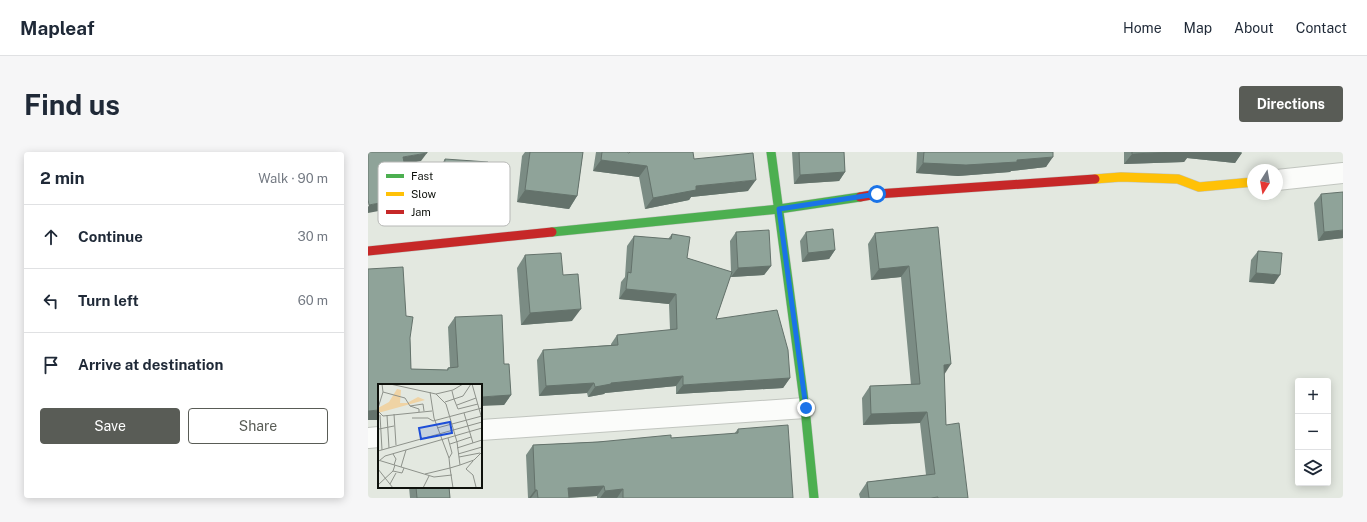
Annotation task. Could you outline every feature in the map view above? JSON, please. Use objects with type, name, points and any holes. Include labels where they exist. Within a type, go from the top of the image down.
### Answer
[{"type":"street","points":[[771,152],[806,408],[814,498]]},
{"type":"street","points":[[1283,179],[1343,173]]},
{"type":"street","points":[[368,251],[779,209],[877,194],[1121,177],[1178,179],[1199,187],[1247,183]]},
{"type":"street","points":[[482,430],[806,408]]},
{"type":"building","points":[[368,152],[427,152],[403,157],[404,162],[378,162],[378,203],[369,205]]},
{"type":"building","points":[[530,152],[583,152],[577,196],[525,190]]},
{"type":"building","points":[[602,152],[693,152],[694,159],[753,153],[756,180],[696,186],[696,190],[653,198],[647,166],[601,160]]},
{"type":"building","points":[[799,152],[844,152],[845,172],[800,175]]},
{"type":"building","points":[[924,152],[1053,152],[1053,157],[1017,160],[1017,162],[966,165],[923,163]]},
{"type":"building","points":[[1132,152],[1176,152],[1132,154]]},
{"type":"building","points":[[445,159],[488,162],[445,162]]},
{"type":"building","points":[[1343,192],[1343,230],[1324,232],[1321,194]]},
{"type":"building","points":[[938,227],[951,364],[944,365],[946,425],[959,423],[968,498],[869,498],[867,482],[935,474],[927,412],[871,414],[870,386],[920,384],[909,266],[879,269],[875,233]]},
{"type":"building","points":[[833,229],[835,250],[808,253],[806,232]]},
{"type":"building","points":[[769,230],[771,266],[738,268],[736,232]]},
{"type":"building","points":[[672,234],[690,237],[687,258],[732,272],[716,319],[777,310],[788,350],[790,378],[683,385],[683,376],[611,383],[595,387],[594,383],[546,386],[543,350],[618,345],[617,335],[677,329],[676,294],[626,289],[628,272],[631,273],[634,236],[671,239]]},
{"type":"building","points":[[1258,251],[1282,253],[1280,275],[1256,273]]},
{"type":"building","points":[[561,253],[563,275],[578,274],[581,309],[530,313],[525,255]]},
{"type":"building","points":[[403,267],[406,316],[413,317],[410,338],[411,369],[448,370],[448,368],[458,367],[455,317],[502,315],[504,364],[509,364],[511,395],[482,397],[482,384],[378,384],[378,410],[368,411],[368,269]]},
{"type":"building","points":[[788,425],[793,498],[623,498],[623,489],[605,491],[604,486],[568,488],[569,498],[538,498],[537,490],[535,490],[533,445],[598,442],[671,435],[671,438],[738,433],[738,429]]},
{"type":"building","points":[[416,488],[449,488],[450,498],[417,498]]},
{"type":"traffic: fast","points":[[771,152],[805,408],[814,498]]},
{"type":"traffic: fast","points":[[552,232],[779,209],[860,197]]},
{"type":"traffic: slow","points":[[1095,179],[1121,177],[1178,179],[1199,187],[1247,183]]},
{"type":"traffic: jam","points":[[860,197],[877,194],[1095,179]]},
{"type":"traffic: jam","points":[[368,251],[552,232]]},
{"type":"route","points":[[806,408],[779,209],[877,194]]}]
